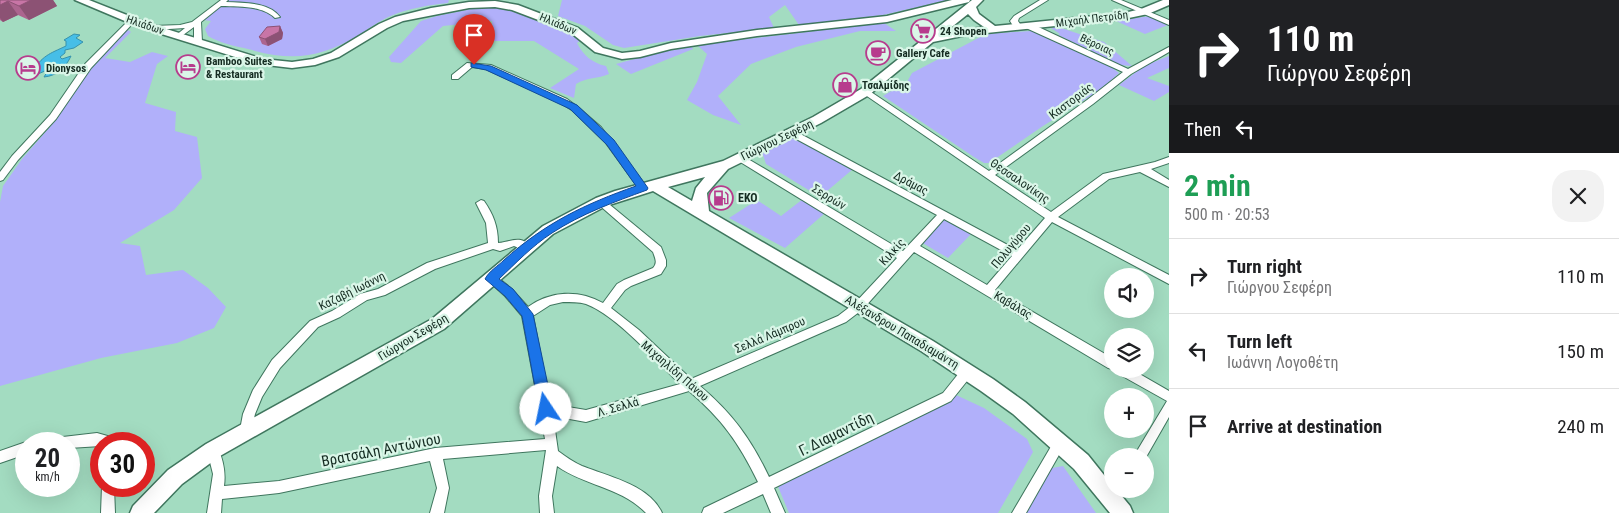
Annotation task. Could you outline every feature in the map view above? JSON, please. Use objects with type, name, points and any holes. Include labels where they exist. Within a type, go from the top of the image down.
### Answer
[{"type":"street","name":"Ηλιάδων","points":[[80,0],[131,21],[262,62],[280,65],[305,64],[335,55],[383,26],[407,16],[450,8],[495,4],[514,7],[574,30],[599,50],[613,54],[630,55],[690,43],[887,19],[969,2]]},
{"type":"street","points":[[1015,27],[1014,21],[1016,17],[1045,0]]},
{"type":"street","points":[[1115,0],[1169,23]]},
{"type":"street","name":"Μιχαήλ Πετρίδη","points":[[985,26],[1029,26],[1144,12],[1169,1]]},
{"type":"street","points":[[179,36],[223,2],[267,10],[276,14],[277,17]]},
{"type":"street","points":[[969,2],[972,15],[985,26]]},
{"type":"street","name":"Γιώργου Σεφέρη","points":[[140,513],[176,477],[213,450],[418,336],[454,312],[526,247],[548,230],[602,202],[734,161],[817,120],[864,92],[953,22],[969,2]]},
{"type":"street","points":[[0,178],[15,158],[53,117],[88,66],[131,21]]},
{"type":"street","points":[[153,28],[180,27],[198,22]]},
{"type":"street","points":[[198,22],[198,42]]},
{"type":"street","points":[[967,32],[954,28],[951,24],[953,22],[985,26]]},
{"type":"street","points":[[926,43],[985,26]]},
{"type":"street","name":"Βέροιας","points":[[1029,26],[1128,72]]},
{"type":"street","name":"Καστοριάς","points":[[989,175],[1128,72],[1169,49]]},
{"type":"street","points":[[455,77],[470,65],[488,67],[564,101],[574,107],[602,133],[649,187]]},
{"type":"street","name":"Θεσσαλονίκης","points":[[864,92],[1051,217],[1169,280]]},
{"type":"street","name":"Δράμας","points":[[790,132],[1019,255]]},
{"type":"street","name":"Πολυγύρου","points":[[989,290],[1051,217],[1106,176],[1157,165],[1169,160]]},
{"type":"street","points":[[703,214],[698,203],[701,189],[734,161]]},
{"type":"street","name":"Σερρών","points":[[734,161],[904,257]]},
{"type":"street","points":[[1141,168],[1169,184]]},
{"type":"street","name":"Αλέξανδρου Παπαδιαμάντη","points":[[649,187],[703,214],[860,306],[967,372],[1019,408],[1060,442],[1119,501]]},
{"type":"street","points":[[602,202],[657,250],[663,260],[656,273],[620,287],[604,309]]},
{"type":"street","points":[[481,203],[491,219],[494,230],[493,245]]},
{"type":"street","name":"Κιλκίς","points":[[860,306],[943,214]]},
{"type":"street","name":"Καζαβή Ιωάννη","points":[[246,430],[249,414],[257,394],[276,364],[314,324],[336,314],[364,297],[381,292],[431,266],[493,245],[500,247],[515,242],[526,247]]},
{"type":"street","name":"Καβάλας","points":[[914,247],[1104,359]]},
{"type":"street","points":[[491,279],[509,292],[527,314],[552,449],[546,486],[547,513]]},
{"type":"street","name":"Μιχαηλίδη Πάνου","points":[[527,314],[536,305],[570,297],[589,300],[604,309],[709,400],[728,420],[757,465],[778,513]]},
{"type":"street","name":"Σελλά Λάμπρου","points":[[689,384],[842,319],[860,306]]},
{"type":"street","name":"Γ. Διαμαντίδη","points":[[710,513],[947,397],[967,372]]},
{"type":"street","points":[[1136,378],[1169,397]]},
{"type":"street","name":"Λ. Σελλά","points":[[546,409],[586,416],[678,390],[689,384]]},
{"type":"street","points":[[1145,448],[1169,406]]},
{"type":"street","points":[[1019,513],[1060,442]]},
{"type":"street","points":[[552,449],[562,464],[614,482],[648,504],[655,513]]},
{"type":"street","name":"Βρατσάλη Αντώνιου","points":[[216,493],[279,487],[435,454],[552,449]]},
{"type":"street","points":[[213,450],[219,474],[214,513]]},
{"type":"street","points":[[0,457],[15,452]]},
{"type":"street","points":[[435,454],[443,488],[437,513]]},
{"type":"street","points":[[108,497],[108,513]]},
{"type":"shaded area","points":[[228,0],[449,0],[448,3],[406,10],[393,15],[343,44],[330,49],[304,56],[291,56],[263,53],[238,47],[208,36],[205,29],[211,21],[204,20]]},
{"type":"shaded area","points":[[562,0],[948,0],[883,15],[799,25],[785,5],[769,17],[774,28],[700,36],[624,48],[613,45],[585,26],[558,16]]},
{"type":"shaded area","points":[[482,7],[499,8],[515,12],[569,32],[581,40],[577,43],[585,55],[592,61],[606,66],[609,74],[584,80],[576,84],[574,98],[550,88],[579,69],[534,41],[493,41],[492,21],[443,26],[401,63],[391,62],[389,57],[421,21]]},
{"type":"shaded area","points":[[1150,16],[1168,25],[1145,34],[1116,21]]},
{"type":"shaded area","points":[[884,23],[896,31],[860,31],[796,47],[751,64],[718,96],[741,125],[713,115],[687,100],[697,82],[707,54],[697,45]]},
{"type":"shaded area","points":[[123,27],[131,32],[105,58],[130,62],[152,52],[168,56],[157,64],[145,103],[176,112],[175,131],[197,137],[202,178],[174,210],[120,243],[140,246],[146,275],[183,270],[208,288],[226,307],[214,328],[177,343],[101,358],[0,386],[0,202],[3,186],[22,159],[56,120],[87,67]]},
{"type":"shaded area","points":[[1058,27],[1104,42],[1132,66],[1120,65],[1058,35],[1060,34],[1051,28]]},
{"type":"shaded area","points":[[1031,31],[1043,33],[1110,66],[1119,73],[1103,88],[989,163],[984,163],[974,157],[883,96],[907,82],[912,73],[986,34]]},
{"type":"shaded area","points":[[74,34],[80,35],[76,38],[83,42],[74,48],[65,50],[65,53],[60,57],[62,59],[71,56],[60,70],[53,75],[44,77],[47,72],[45,71],[25,77],[27,73],[31,73],[39,62],[66,46],[66,41],[64,40]]},
{"type":"shaded area","points":[[692,47],[693,49],[631,74],[616,64],[657,53]]},
{"type":"shaded area","points":[[1169,56],[1169,68],[1147,78],[1169,86],[1169,92],[1154,101],[1119,85],[1144,66]]},
{"type":"shaded area","points":[[792,136],[853,169],[820,197],[766,164],[762,152]]},
{"type":"shaded area","points":[[803,199],[825,213],[785,248],[729,218],[757,200],[781,216]]},
{"type":"shaded area","points":[[944,218],[971,234],[948,258],[921,242]]},
{"type":"shaded area","points":[[956,395],[984,408],[1027,439],[1033,452],[998,513],[789,513],[777,484]]},
{"type":"shaded area","points":[[1063,466],[1096,513],[1025,513],[1047,469]]},
{"type":"building","points":[[0,0],[31,0],[19,6],[8,1],[0,5]]},
{"type":"building","points":[[280,26],[279,32],[265,39],[259,37],[267,27]]},
{"type":"place","name":"24 Shopen","points":[[923,31]]},
{"type":"place","name":"Gallery Cafe","points":[[878,53]]},
{"type":"place","name":"Bamboo Suites & Restaurant","points":[[188,67]]},
{"type":"place","name":"Dionysos","points":[[28,68]]},
{"type":"place","name":"Τσαλμίδης","points":[[845,85]]},
{"type":"place","name":"EKO","points":[[721,198]]},
{"type":"route","points":[[474,65],[488,67],[574,107],[611,142],[643,188],[602,202],[548,230],[491,279],[509,292],[527,314],[546,409]]}]
